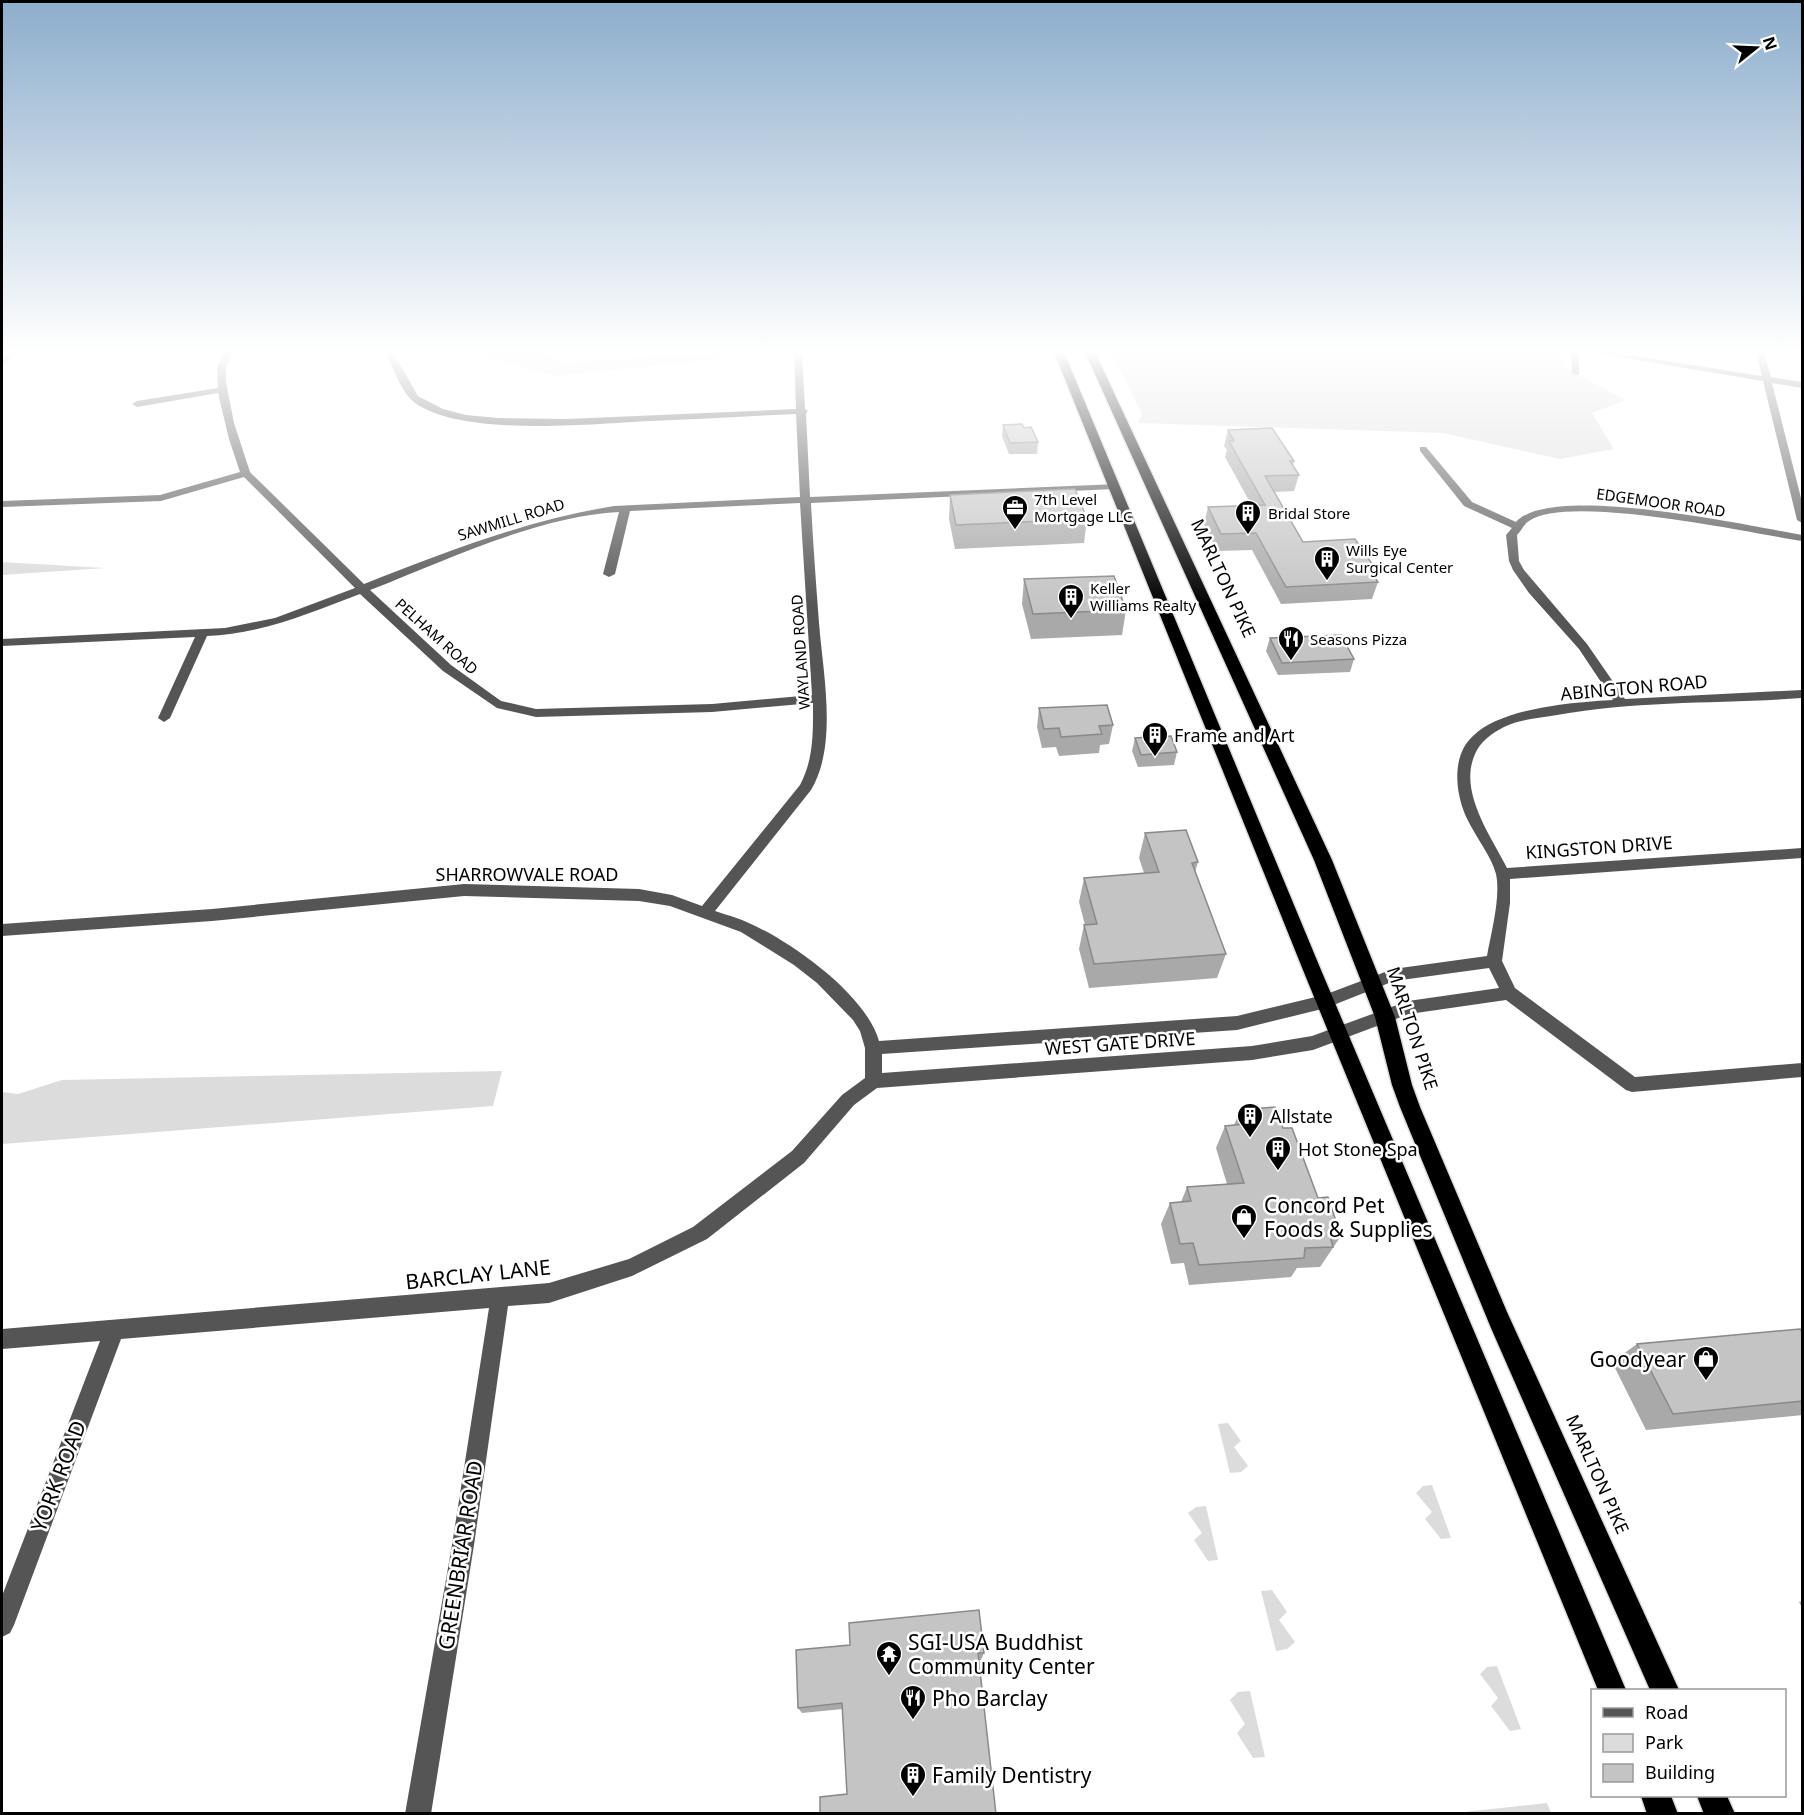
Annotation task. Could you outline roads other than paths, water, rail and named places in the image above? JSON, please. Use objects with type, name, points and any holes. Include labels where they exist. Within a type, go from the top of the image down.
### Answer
[{"type":"highway","points":[[1094,437],[1612,1689]]},
{"type":"highway","name":"MARLTON PIKE","points":[[1129,437],[1323,860],[1385,1017],[1402,1085],[1469,1249],[1665,1689]]},
{"type":"highway","points":[[1656,1797],[1663,1814]]},
{"type":"highway","points":[[1712,1797],[1720,1814]]},
{"type":"street","name":"PELHAM ROAD","points":[[233,437],[238,458],[246,473],[362,589],[447,668],[497,704],[514,710],[536,713],[712,708],[819,698]]},
{"type":"street","name":"WAYLAND ROAD","points":[[706,912],[806,787],[814,771],[819,742],[819,698],[804,437]]},
{"type":"street","points":[[1782,437],[1803,520]]},
{"type":"street","points":[[1423,449],[1468,504],[1518,527],[1511,546],[1514,563],[1537,595],[1579,641],[1621,703]]},
{"type":"street","points":[[2,504],[161,498],[246,473]]},
{"type":"street","name":"SAWMILL ROAD","points":[[2,643],[202,634],[245,629],[278,621],[531,526],[586,513],[625,509],[1114,486]]},
{"type":"street","name":"EDGEMOOR ROAD","points":[[1518,527],[1523,521],[1542,512],[1561,508],[1601,507],[1803,538]]},
{"type":"street","points":[[609,574],[625,509]]},
{"type":"street","points":[[164,718],[202,634]]},
{"type":"street","name":"ABINGTON ROAD","points":[[1503,874],[1470,810],[1463,780],[1467,756],[1477,739],[1500,724],[1527,716],[1588,705],[1803,694]]},
{"type":"street","name":"KINGSTON DRIVE","points":[[1494,961],[1503,903],[1503,874],[1803,853]]},
{"type":"street","name":"SHARROWVALE ROAD","points":[[2,930],[212,915],[464,890],[639,895],[672,901],[746,928],[800,961],[823,979],[859,1015],[868,1030],[874,1064]]},
{"type":"street","name":"WEST GATE DRIVE","points":[[874,1064],[1237,1023],[1326,1001],[1393,975],[1494,961]]},
{"type":"street","points":[[1494,961],[1509,993],[1632,1085],[1803,1070]]},
{"type":"street","name":"WEST GATE DRIVE","points":[[874,1064],[1252,1053],[1313,1043],[1408,1008],[1509,993]]},
{"type":"street","name":"BARCLAY LANE","points":[[2,1339],[549,1293],[632,1267],[700,1233],[798,1157],[848,1100],[874,1064]]},
{"type":"street","name":"GREENBRIAR ROAD","points":[[418,1814],[463,1545],[500,1297]]},
{"type":"street","name":"YORK ROAD","points":[[2,1625],[115,1328]]},
{"type":"place","name":"7th Level Mortgage LLC","points":[[1015,531]]},
{"type":"place","name":"Bridal Store","points":[[1248,536]]},
{"type":"place","name":"Wills Eye Surgical Center","points":[[1327,582]]},
{"type":"place","name":"Keller Williams Realty","points":[[1071,620]]},
{"type":"place","name":"Seasons Pizza","points":[[1291,662]]},
{"type":"place","name":"Frame and Art","points":[[1155,758]]},
{"type":"place","name":"Allstate","points":[[1250,1139]]},
{"type":"place","name":"Hot Stone Spa","points":[[1278,1172]]},
{"type":"place","name":"Concord Pet Foods & Supplies","points":[[1244,1240]]},
{"type":"place","name":"Goodyear","points":[[1706,1382]]},
{"type":"place","name":"SGI-USA Buddhist Community Center","points":[[889,1677]]},
{"type":"place","name":"Pho Barclay","points":[[913,1721]]},
{"type":"place","name":"Family Dentistry","points":[[913,1798]]}]
